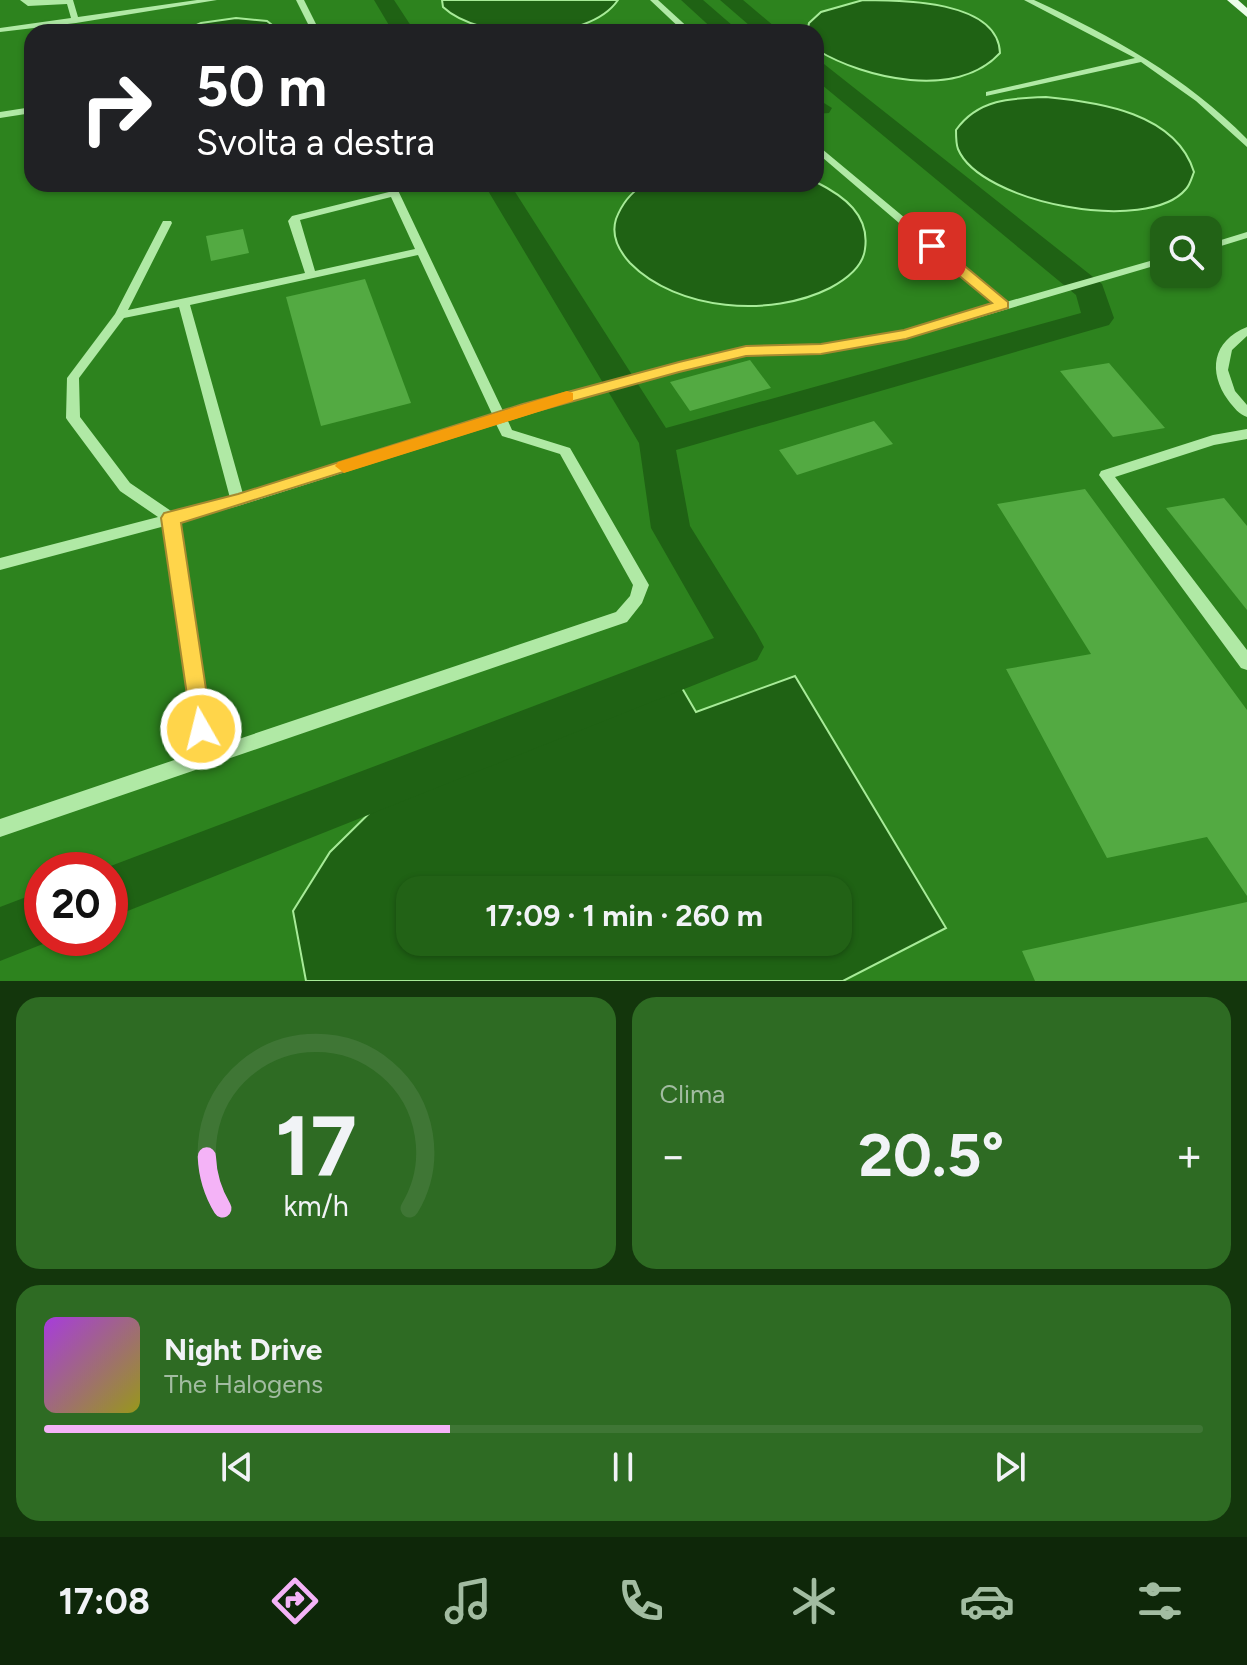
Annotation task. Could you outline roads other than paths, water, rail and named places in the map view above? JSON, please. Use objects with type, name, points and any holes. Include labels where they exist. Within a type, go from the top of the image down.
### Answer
[{"type":"main road","points":[[1232,0],[1247,14]]},
{"type":"street","points":[[24,0],[28,4],[70,2],[76,21]]},
{"type":"street","points":[[51,24],[213,0]]},
{"type":"street","points":[[300,0],[312,24]]},
{"type":"street","points":[[654,0],[680,24]]},
{"type":"street","points":[[1028,0],[1079,23],[1177,83],[1247,144]]},
{"type":"street","points":[[1056,0],[1079,23]]},
{"type":"street","points":[[0,30],[24,27]]},
{"type":"street","points":[[989,94],[1139,60]]},
{"type":"street","points":[[0,115],[24,111]]},
{"type":"street","points":[[824,154],[1002,305]]},
{"type":"street","points":[[311,276],[293,221],[383,192]]},
{"type":"street","points":[[0,828],[621,617],[637,599],[641,585],[565,451],[553,445],[510,436],[394,192]]},
{"type":"street","points":[[167,223],[120,315],[73,378],[73,418],[125,487],[171,518],[205,759]]},
{"type":"street","points":[[1222,243],[1247,235]]},
{"type":"street","points":[[120,315],[421,251]]},
{"type":"street","points":[[0,564],[238,501],[501,416],[679,367],[746,351],[821,349],[906,335],[1150,264]]},
{"type":"street","points":[[184,303],[238,501]]},
{"type":"street","points":[[1247,331],[1228,344],[1220,363],[1223,384],[1247,413]]},
{"type":"street","points":[[1247,434],[1213,440],[1106,475],[1247,663]]},
{"type":"waterway","points":[[384,0],[399,24]]},
{"type":"waterway","points":[[691,0],[720,24]]},
{"type":"waterway","points":[[730,0],[760,24]]},
{"type":"waterway","points":[[657,443],[1098,318],[1091,291],[824,75]]},
{"type":"waterway","points":[[502,192],[657,443]]},
{"type":"waterway","points":[[128,885],[742,647],[671,528],[657,443]]},
{"type":"waterway","points":[[0,934],[24,925]]}]
